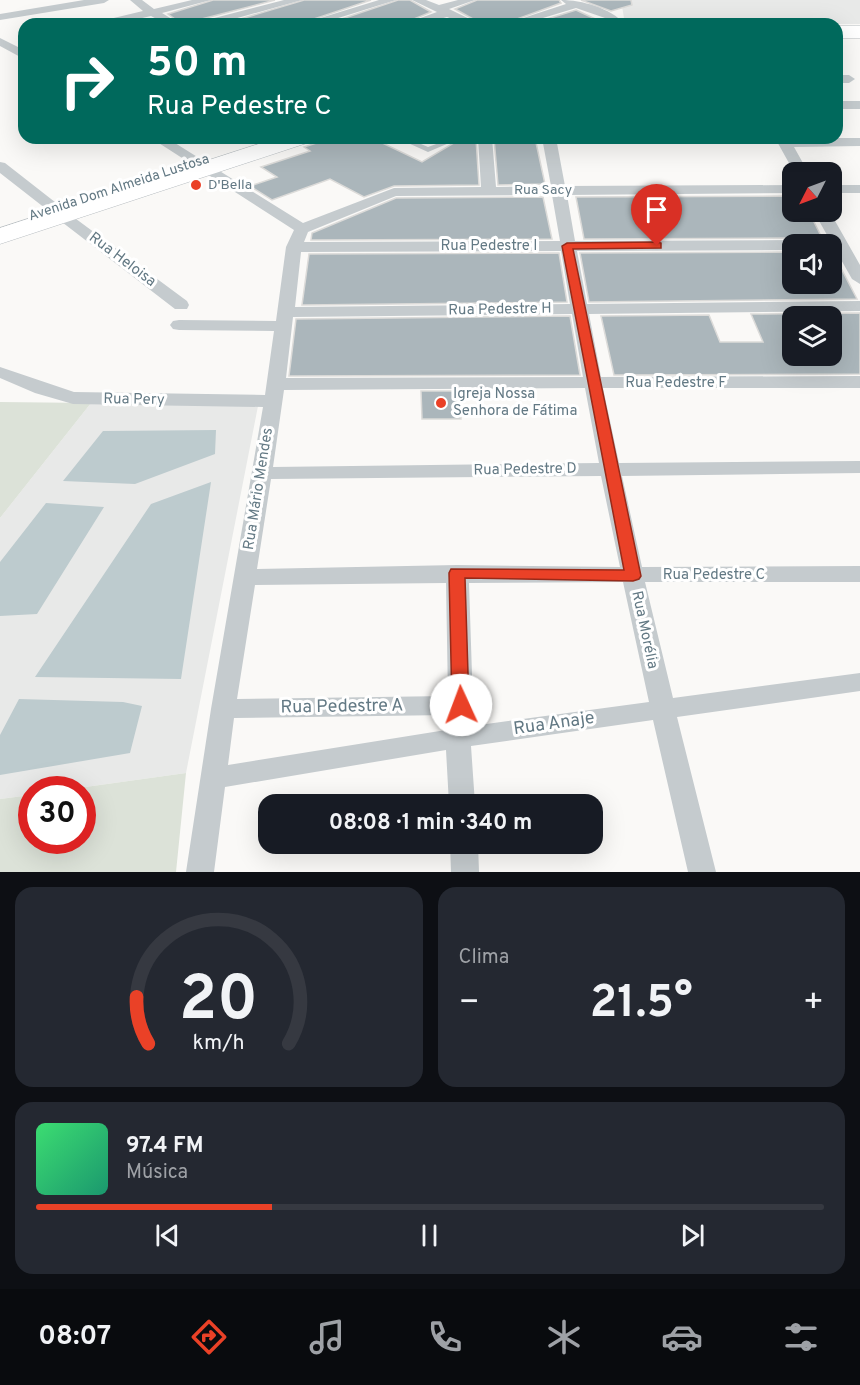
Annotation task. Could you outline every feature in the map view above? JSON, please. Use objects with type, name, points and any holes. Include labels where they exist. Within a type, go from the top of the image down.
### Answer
[{"type":"main road","points":[[843,27],[860,26]]},
{"type":"main road","points":[[843,32],[860,32]]},
{"type":"main road","name":"Avenida Dom Almeida Lustosa","points":[[202,165],[256,144]]},
{"type":"main road","name":"Avenida Dom Almeida Lustosa","points":[[0,227],[59,212],[202,165],[277,144]]},
{"type":"main road","name":"Avenida Dom Almeida Lustosa","points":[[0,236],[59,212]]},
{"type":"street","points":[[29,0],[36,11]]},
{"type":"street","points":[[0,17],[104,0]]},
{"type":"street","points":[[135,0],[163,18]]},
{"type":"street","points":[[126,18],[206,0]]},
{"type":"street","points":[[226,18],[297,0]]},
{"type":"street","points":[[328,18],[391,0]]},
{"type":"street","points":[[417,0],[461,18]]},
{"type":"street","points":[[424,18],[470,0]]},
{"type":"street","points":[[527,18],[571,2],[612,18]]},
{"type":"street","points":[[616,8],[618,18]]},
{"type":"street","points":[[3,46],[18,44]]},
{"type":"street","points":[[3,46],[18,52]]},
{"type":"street","points":[[843,105],[860,105]]},
{"type":"street","points":[[843,142],[860,142]]},
{"type":"street","points":[[168,144],[202,165],[298,238]]},
{"type":"street","points":[[485,144],[489,191]]},
{"type":"street","name":"Rua Morélia","points":[[550,144],[593,384],[633,576],[661,709],[702,872]]},
{"type":"street","points":[[785,144],[795,162]]},
{"type":"street","name":"Rua Heloisa","points":[[0,166],[181,305]]},
{"type":"street","name":"Rua Sacy","points":[[298,238],[394,192],[782,189]]},
{"type":"street","points":[[842,189],[860,189]]},
{"type":"street","name":"Rua Pedestre I","points":[[298,238],[567,246],[782,245]]},
{"type":"street","name":"Rua Mário Mendes","points":[[200,872],[262,473],[283,319],[298,238]]},
{"type":"street","points":[[842,254],[860,279]]},
{"type":"street","name":"Rua Pedestre H","points":[[179,326],[283,319],[580,309],[860,306]]},
{"type":"street","name":"Rua Pery","points":[[0,372],[42,389],[73,398],[110,400],[274,392]]},
{"type":"street","name":"Rua Pedestre F","points":[[274,392],[593,384],[860,382]]},
{"type":"street","name":"Rua Pedestre D","points":[[262,473],[860,467]]},
{"type":"street","points":[[457,573],[461,705],[458,738],[461,794]]},
{"type":"street","name":"Rua Pedestre C","points":[[245,577],[457,573],[633,576],[860,574]]},
{"type":"street","name":"Rua Anaje","points":[[214,778],[458,738],[860,682]]},
{"type":"street","name":"Rua Pedestre A","points":[[224,709],[461,705]]},
{"type":"street","points":[[464,854],[465,872]]},
{"type":"lane","points":[[414,144],[426,150],[442,144]]},
{"type":"shaded area","points":[[621,0],[860,0],[860,24],[843,24],[843,18],[624,18]]},
{"type":"shaded area","points":[[0,402],[91,403],[0,518]]},
{"type":"shaded area","points":[[91,403],[258,406],[186,773],[96,786],[96,776],[18,776],[18,797],[0,799],[0,518]]},
{"type":"shaded area","points":[[216,430],[215,454],[135,484],[63,481],[103,431]]},
{"type":"shaded area","points":[[211,482],[181,679],[35,677],[151,504]]},
{"type":"shaded area","points":[[46,503],[104,507],[37,614],[0,616],[0,562]]},
{"type":"shaded area","points":[[19,699],[123,702],[142,706],[130,753],[0,775],[0,735]]},
{"type":"shaded area","points":[[186,773],[176,872],[0,872],[0,799],[18,797],[18,854],[96,854],[96,786]]},
{"type":"building","points":[[213,0],[275,0],[206,18],[174,18],[168,14]]},
{"type":"building","points":[[304,0],[371,0],[317,18],[244,18]]},
{"type":"building","points":[[398,0],[410,0],[431,12],[416,18],[345,18]]},
{"type":"building","points":[[477,0],[559,0],[561,3],[520,18],[471,18],[455,9]]},
{"type":"building","points":[[581,0],[631,0],[632,5],[611,11]]},
{"type":"building","points":[[576,10],[593,18],[550,18]]},
{"type":"building","points":[[313,144],[384,144],[422,162],[452,144],[476,144],[479,185],[394,186],[364,197],[330,179],[272,200],[250,186],[277,177],[261,167],[310,151],[304,147]]},
{"type":"building","points":[[495,144],[536,144],[545,184],[498,185]]},
{"type":"building","points":[[782,196],[782,222],[814,222],[820,234],[782,234],[782,238],[584,239],[576,197]]},
{"type":"building","points":[[543,197],[552,239],[311,240],[312,233],[396,198]]},
{"type":"building","points":[[782,252],[782,294],[842,294],[842,270],[857,299],[589,302],[580,253]]},
{"type":"building","points":[[559,253],[567,302],[302,305],[309,254]]},
{"type":"building","points":[[842,313],[860,313],[860,374],[614,375],[601,316],[709,315],[720,342],[763,342],[751,314],[782,314],[782,366],[842,366]]},
{"type":"building","points":[[570,316],[580,375],[289,376],[296,319]]},
{"type":"building","name":"Igreja Nossa Senhora de Fátima","points":[[421,391],[459,391],[461,419],[422,419]]},
{"type":"place","name":"D'Bella","points":[[196,185]]},
{"type":"place","name":"Igreja Nossa Senhora de Fátima","points":[[441,403]]},
{"type":"route","points":[[461,705],[457,573],[633,576],[567,246],[657,246]]}]
